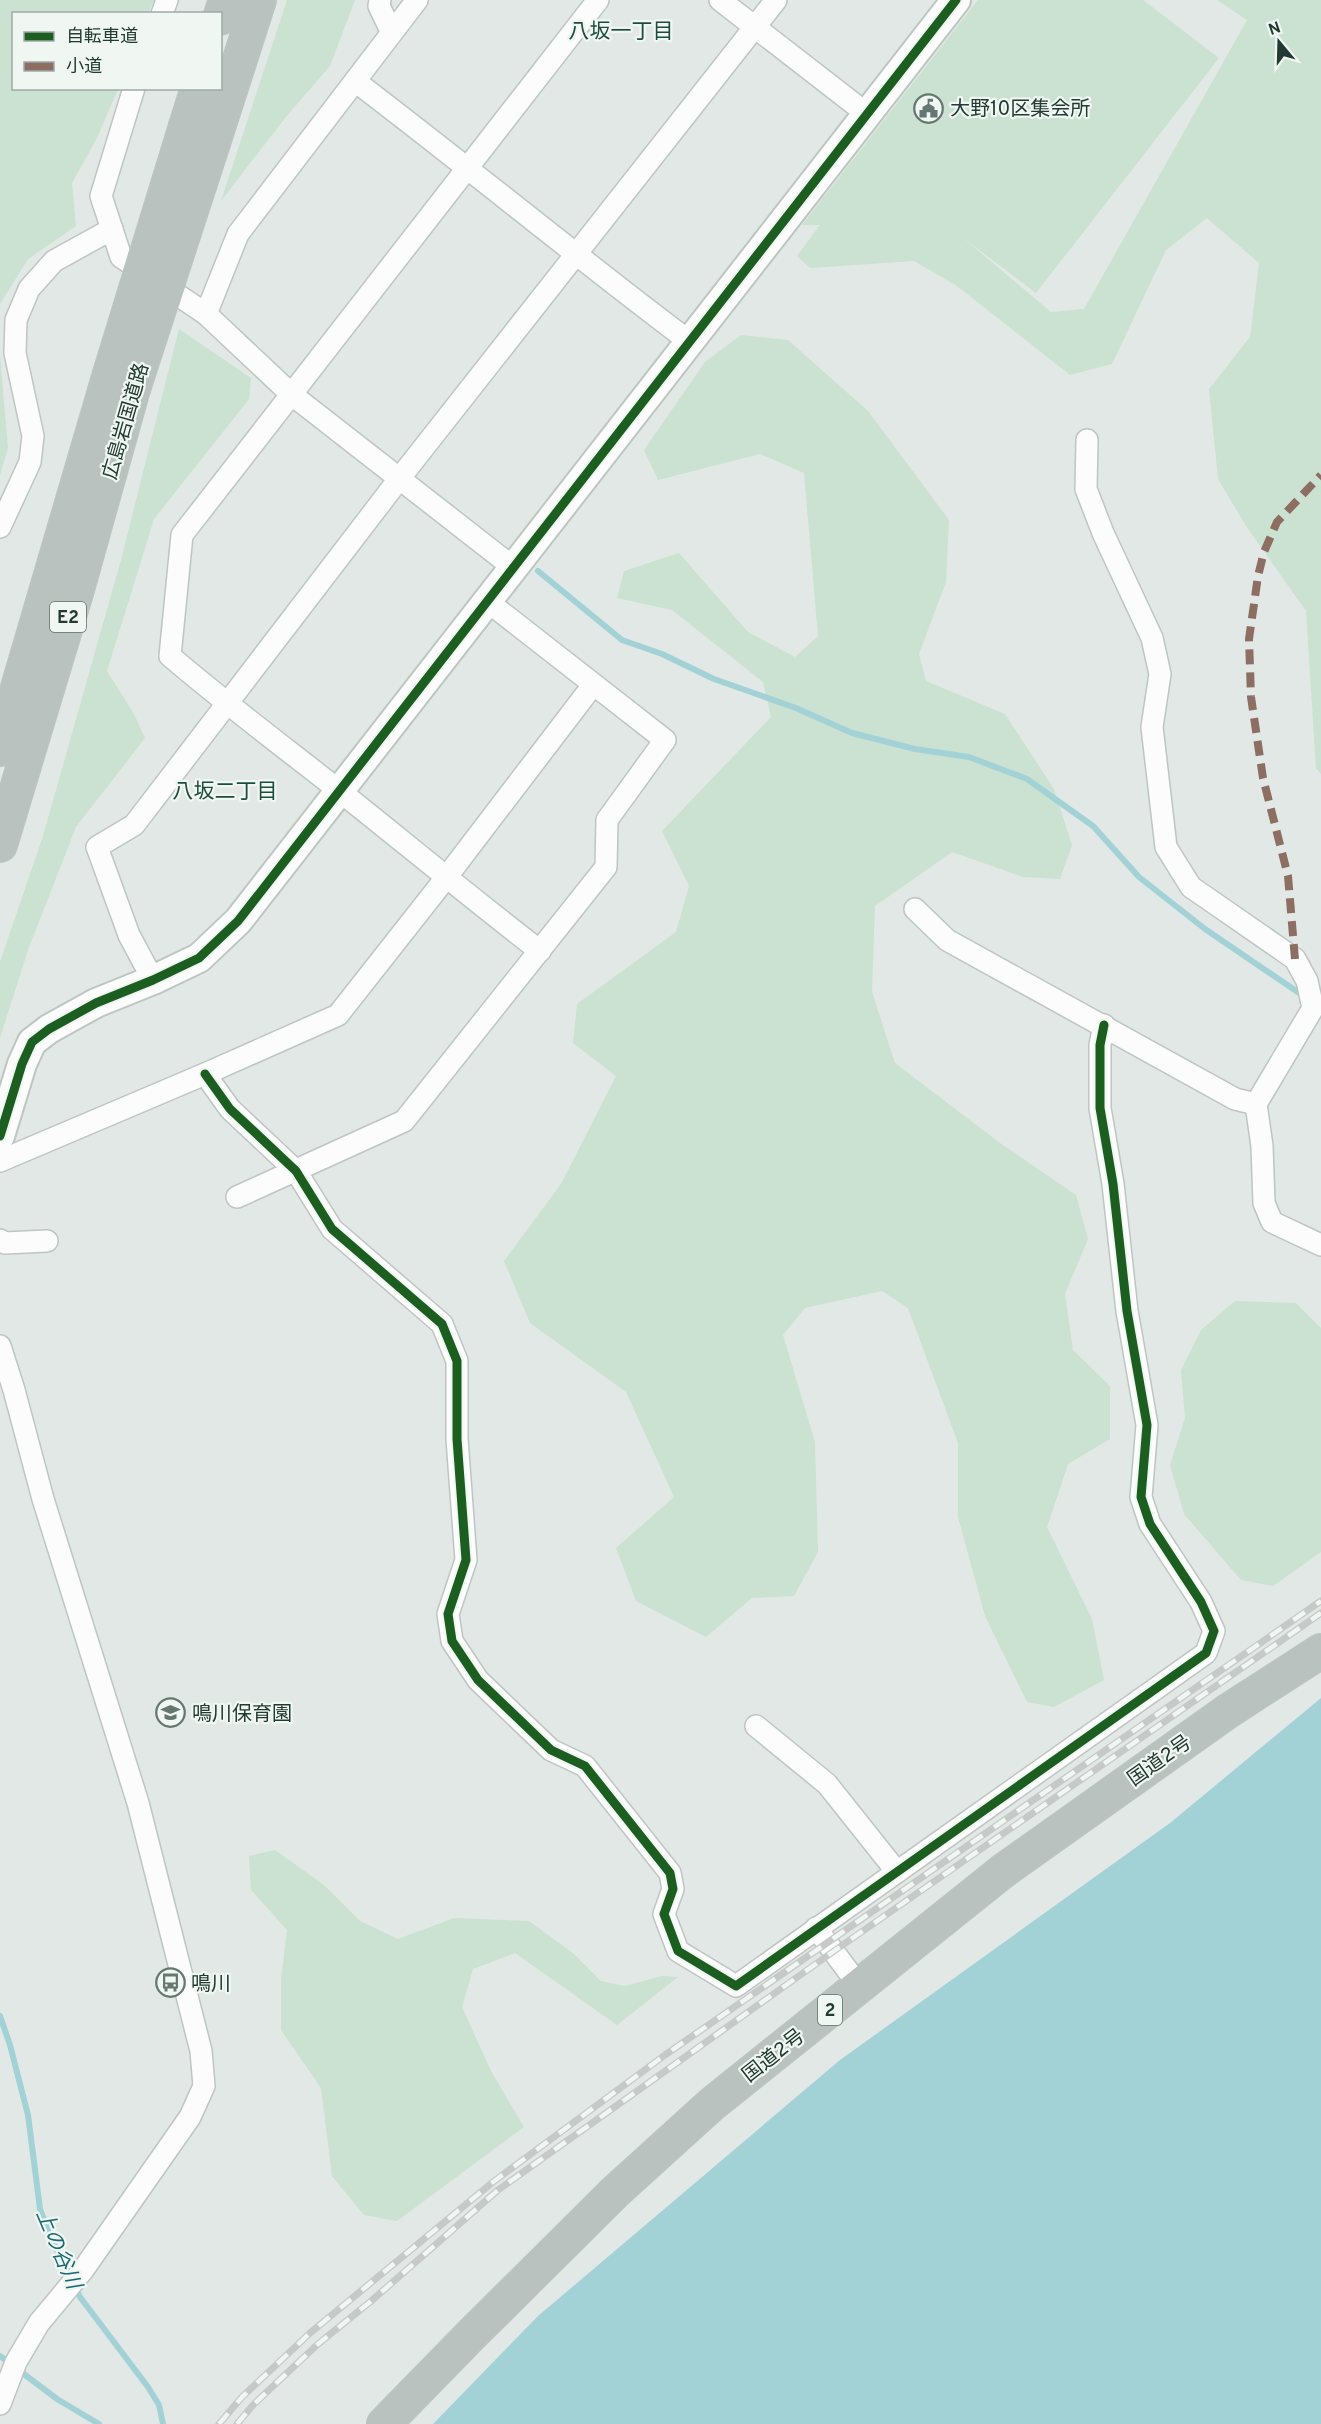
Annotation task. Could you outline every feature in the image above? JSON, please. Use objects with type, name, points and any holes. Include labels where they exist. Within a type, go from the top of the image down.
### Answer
[{"type":"highway","name":"広島岩国道路","points":[[222,83],[259,0]]},
{"type":"highway","name":"広島岩国道路","points":[[198,90],[200,133]]},
{"type":"highway","name":"広島岩国道路","points":[[0,749],[121,383],[200,133],[219,90]]},
{"type":"highway","name":"広島岩国道路","points":[[0,845],[76,593],[121,383]]},
{"type":"highway","name":"国道2号","points":[[384,2424],[615,2192],[712,2104],[1003,1871],[1228,1711],[1321,1651]]},
{"type":"street","points":[[380,0],[379,6],[391,32]]},
{"type":"street","points":[[206,314],[238,234],[417,0]]},
{"type":"street","points":[[540,951],[445,879],[339,790],[226,704],[170,656],[182,535],[598,0]]},
{"type":"street","points":[[720,0],[867,114]]},
{"type":"street","points":[[153,980],[129,935],[98,847],[134,825],[399,478],[776,0]]},
{"type":"street","points":[[0,1136],[22,1064],[32,1042],[96,1003],[153,980],[199,957],[238,921],[956,0]]},
{"type":"street","points":[[355,81],[690,342]]},
{"type":"street","points":[[133,90],[100,196],[121,257],[206,314],[291,394],[514,568]]},
{"type":"street","points":[[0,527],[30,462],[33,436],[15,353],[16,320],[29,289],[54,261],[112,229]]},
{"type":"street","points":[[1087,440],[1086,489],[1103,533],[1152,638],[1160,674],[1152,727],[1166,847],[1191,887],[1295,959],[1307,981],[1312,1008],[1256,1104],[1262,1146],[1264,1203],[1272,1221],[1321,1245]]},
{"type":"street","points":[[237,1197],[404,1121],[606,867],[607,820],[665,740],[487,601]]},
{"type":"street","points":[[0,1161],[338,1015],[445,879],[592,685]]},
{"type":"street","points":[[915,909],[947,940],[1235,1099],[1256,1104]]},
{"type":"street","points":[[205,1074],[230,1109],[296,1171],[332,1229],[442,1324],[457,1361],[457,1439],[465,1560],[448,1614],[453,1641],[478,1680],[551,1750],[585,1766],[670,1873],[673,1889],[664,1914],[678,1951],[736,1986],[1206,1653],[1214,1631],[1201,1602],[1150,1524],[1141,1497],[1147,1425],[1127,1311],[1113,1184],[1100,1107],[1100,1045],[1104,1025]]},
{"type":"street","points":[[0,1240],[5,1243],[48,1241]]},
{"type":"street","points":[[0,1346],[43,1498],[138,1803],[201,2051],[204,2086],[190,2117],[82,2270],[39,2323],[16,2362],[0,2404]]},
{"type":"street","points":[[756,1726],[827,1784],[897,1872]]},
{"type":"street","points":[[816,1928],[860,1987]]},
{"type":"green space","points":[[0,0],[154,0],[148,12],[12,12],[12,90],[118,90],[97,138],[72,183],[76,226],[28,259],[0,304]]},
{"type":"green space","points":[[287,0],[355,0],[330,66],[285,118],[221,201]]},
{"type":"green space","points":[[978,0],[1143,0],[1219,58],[1036,293],[962,237],[1051,312],[1084,309],[1247,20],[1217,0],[1321,0],[1321,774],[1316,768],[1306,611],[1246,526],[1218,479],[1209,389],[1250,337],[1259,263],[1207,218],[1166,250],[1112,364],[1070,375],[957,286],[914,261],[810,268],[797,256],[820,225],[802,225]]},
{"type":"green space","points":[[179,329],[251,378],[249,399],[154,519],[107,671],[134,714],[145,738],[76,827],[29,947],[0,1038],[0,962],[43,836],[121,560]]},
{"type":"green space","points":[[741,335],[788,340],[868,411],[949,520],[946,582],[919,654],[926,681],[1005,714],[1054,789],[1072,845],[1060,879],[1023,877],[952,852],[875,906],[872,992],[895,1063],[1000,1143],[1076,1195],[1088,1239],[1065,1294],[1073,1350],[1110,1386],[1110,1439],[1068,1464],[1047,1527],[1092,1619],[1104,1680],[1054,1707],[1027,1702],[985,1616],[958,1517],[958,1443],[908,1308],[882,1291],[805,1308],[783,1335],[815,1442],[818,1552],[794,1596],[752,1598],[706,1637],[636,1601],[616,1548],[674,1497],[626,1392],[530,1323],[504,1261],[561,1184],[616,1076],[573,1043],[577,1004],[676,932],[689,886],[662,831],[771,717],[763,682],[672,610],[617,598],[624,571],[679,553],[748,632],[795,657],[818,636],[804,473],[760,454],[658,480],[644,450],[705,362]]},
{"type":"green space","points":[[0,355],[8,448],[0,475]]},
{"type":"green space","points":[[1235,1301],[1296,1303],[1321,1328],[1321,1552],[1273,1586],[1241,1580],[1184,1514],[1170,1465],[1185,1418],[1181,1370],[1201,1330]]},
{"type":"green space","points":[[275,1850],[324,1885],[360,1921],[398,1939],[454,1918],[529,1921],[574,1954],[601,1981],[625,1986],[662,1976],[678,1977],[617,2025],[515,1953],[473,1969],[462,2007],[491,2071],[524,2127],[397,2221],[364,2215],[332,2176],[321,2088],[281,2030],[281,1980],[287,1930],[251,1890],[249,1856]]},
{"type":"water","points":[[1321,1698],[1321,2424],[433,2424],[538,2316],[840,2060],[1170,1823]]},
{"type":"waterway","points":[[538,571],[622,640],[662,654],[714,679],[796,708],[852,733],[915,749],[969,757],[1027,779],[1093,826],[1139,877],[1205,929],[1305,997]]},
{"type":"waterway","name":"上の谷川","points":[[0,2016],[28,2115],[40,2209],[70,2278]]},
{"type":"waterway","name":"上の谷川","points":[[75,2287],[80,2297],[148,2387],[159,2405],[163,2424]]},
{"type":"waterway","points":[[0,2356],[57,2399],[99,2424]]},
{"type":"railway","points":[[219,2424],[242,2397],[310,2333],[493,2182],[665,2055],[1321,1601]]},
{"type":"railway","points":[[237,2424],[253,2405],[318,2344],[370,2302],[498,2190],[834,1951],[1321,1613]]},
{"type":"marked path","points":[[1295,959],[1288,876],[1263,778],[1251,697],[1249,639],[1258,576],[1264,552],[1277,522],[1321,475]]},
{"type":"cycle path","points":[[0,1136],[22,1064],[32,1042],[49,1029],[96,1003],[199,958],[238,921],[956,0]]},
{"type":"cycle path","points":[[205,1074],[230,1109],[296,1171],[332,1229],[442,1324],[457,1361],[457,1439],[466,1560],[448,1614],[452,1641],[478,1680],[551,1750],[585,1766],[670,1873],[673,1889],[664,1914],[678,1951],[736,1986],[1206,1653],[1214,1631],[1201,1602],[1150,1524],[1141,1497],[1147,1425],[1127,1311],[1113,1184],[1100,1108],[1100,1045],[1104,1025]]},
{"type":"place","name":"大野10区集会所","points":[[929,108]]},
{"type":"place","name":"鳴川保育園","points":[[171,1713]]},
{"type":"place","name":"鳴川","points":[[170,1983]]},
{"type":"district","name":"八坂一丁目","points":[[621,31]]},
{"type":"district","name":"八坂二丁目","points":[[225,791]]}]
